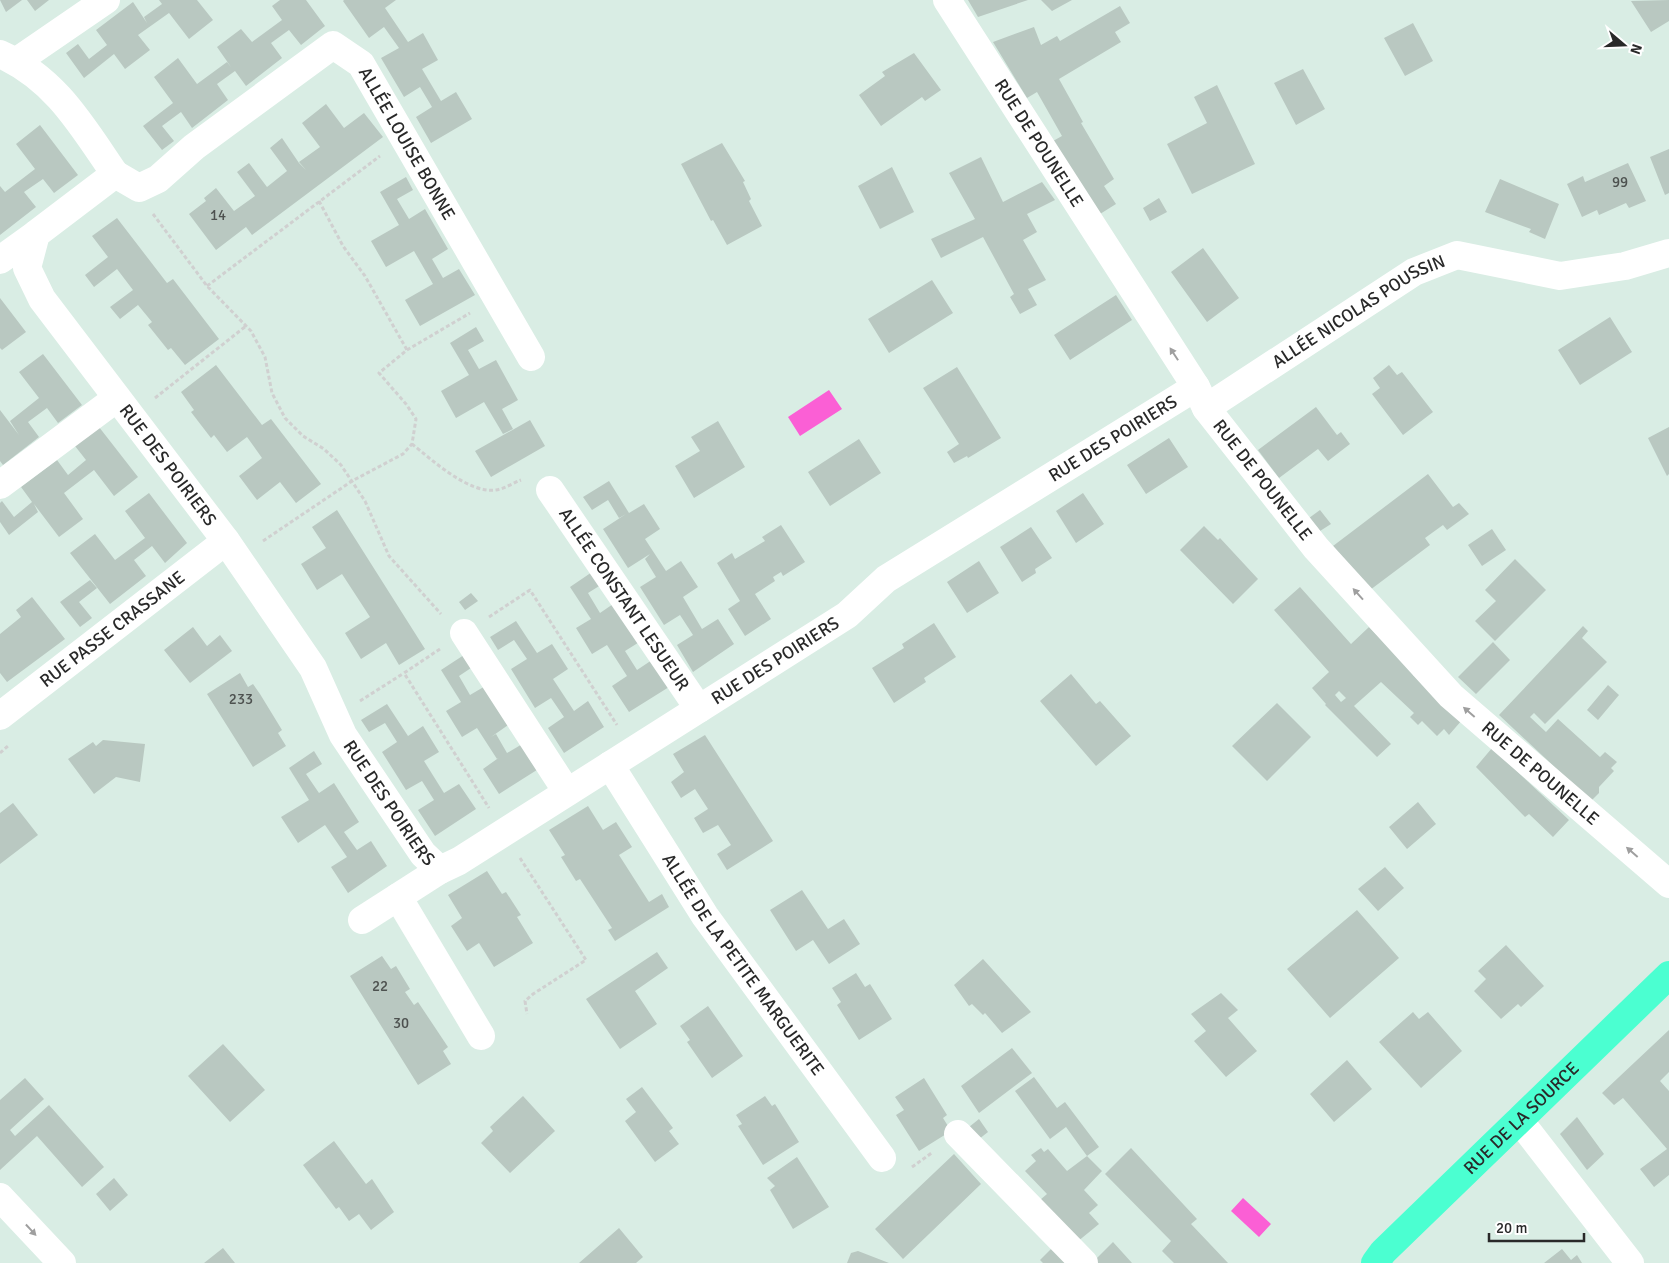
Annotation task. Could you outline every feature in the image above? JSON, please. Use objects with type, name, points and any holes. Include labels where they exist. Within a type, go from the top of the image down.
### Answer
[{"type":"main road","name":"RUE DE LA SOURCE","points":[[1375,1263],[1383,1252],[1669,975]]},
{"type":"street","points":[[106,0],[8,58],[36,74],[68,105],[115,174],[139,188]]},
{"type":"street","name":"RUE DE POUNELLE","points":[[947,0],[1201,397],[1316,548],[1451,696],[1669,884]]},
{"type":"street","name":"ALLÉE LOUISE BONNE","points":[[139,188],[158,179],[194,146],[333,45],[362,64],[532,357]]},
{"type":"street","points":[[0,260],[115,174]]},
{"type":"street","name":"RUE DES POIRIERS","points":[[36,234],[27,268],[42,299],[232,550],[313,668],[343,735],[423,854],[440,870],[460,861],[847,615],[886,579],[1201,397]]},
{"type":"street","name":"ALLÉE NICOLAS POUSSIN","points":[[1201,397],[1414,272],[1457,255],[1498,265],[1560,276],[1625,266],[1669,253]]},
{"type":"street","points":[[0,485],[124,408]]},
{"type":"street","name":"ALLÉE CONSTANT LESUEUR","points":[[550,490],[699,709]]},
{"type":"street","name":"RUE PASSE CRASSANE","points":[[0,716],[232,550]]},
{"type":"street","points":[[455,627],[568,792]]},
{"type":"street","name":"ALLÉE DE LA PETITE MARGUERITE","points":[[610,765],[705,916],[882,1158]]},
{"type":"street","points":[[362,920],[440,870]]},
{"type":"street","points":[[398,897],[481,1036]]},
{"type":"street","points":[[1519,1120],[1630,1263]]},
{"type":"street","points":[[958,1134],[1084,1263]]},
{"type":"street","points":[[0,1197],[62,1263]]},
{"type":"path","points":[[207,286],[404,137]]},
{"type":"path","points":[[139,188],[147,206],[207,286],[246,326],[265,357],[272,393],[285,418],[303,436],[324,449],[341,465],[365,501],[389,556],[455,627]]},
{"type":"path","points":[[319,201],[343,246],[365,276],[407,350]]},
{"type":"path","points":[[232,550],[403,454],[412,444],[416,419],[406,404],[379,373],[407,350],[497,297]]},
{"type":"path","points":[[124,408],[246,326]]},
{"type":"path","points":[[412,444],[447,472],[485,490],[497,490],[527,478],[537,479],[550,490]]},
{"type":"path","points":[[335,718],[404,673]]},
{"type":"path","points":[[0,752],[15,741]]},
{"type":"path","points":[[882,1158],[902,1174],[958,1134]]},
{"type":"shaded area","points":[[829,390],[842,409],[800,436],[788,417]]},
{"type":"shaded area","points":[[1243,1198],[1271,1224],[1259,1237],[1231,1211]]},
{"type":"building","points":[[0,0],[22,0],[6,12]]},
{"type":"building","points":[[27,0],[49,0],[35,11]]},
{"type":"building","points":[[159,0],[197,0],[213,20],[189,39],[169,13],[138,35],[150,50],[125,69],[114,54],[84,78],[66,53],[78,44],[89,59],[107,45],[96,30],[133,2],[147,23],[144,17],[162,4]]},
{"type":"building","points":[[280,0],[306,0],[325,26],[301,45],[289,30],[271,43],[282,58],[246,86],[235,71],[217,84],[228,100],[192,128],[181,112],[162,126],[174,141],[162,150],[143,126],[173,103],[154,77],[178,58],[197,84],[227,62],[231,67],[217,47],[241,29],[252,42],[282,20],[272,6]]},
{"type":"building","points":[[344,0],[396,0],[385,8],[408,42],[423,33],[438,60],[422,69],[441,101],[456,92],[472,119],[431,143],[416,117],[432,107],[420,87],[404,97],[381,58],[399,48],[384,27],[369,38]]},
{"type":"building","points":[[968,0],[1028,0],[978,17]]},
{"type":"building","points":[[1041,0],[1072,0],[1052,11]]},
{"type":"building","points":[[1669,0],[1669,21],[1651,32],[1631,1]]},
{"type":"building","points":[[1120,6],[1130,23],[1115,32],[1121,42],[1059,79],[1083,122],[1081,123],[1114,179],[1104,186],[1116,204],[1100,214],[1053,141],[1062,136],[1037,92],[1027,98],[993,42],[1034,27],[1041,45],[1057,36],[1060,41]]},
{"type":"building","points":[[1413,23],[1433,61],[1405,76],[1384,38]]},
{"type":"building","points":[[914,53],[941,90],[925,101],[922,97],[881,126],[859,95],[885,76],[882,72]]},
{"type":"building","points":[[1303,69],[1325,109],[1296,125],[1274,83]]},
{"type":"building","points":[[1217,85],[1255,164],[1192,194],[1167,144],[1207,123],[1194,97]]},
{"type":"building","points":[[326,104],[344,128],[364,113],[383,137],[252,235],[246,227],[216,250],[189,214],[206,201],[204,198],[216,188],[234,211],[255,196],[237,172],[249,163],[267,187],[287,171],[270,148],[282,138],[299,163],[306,170],[299,162],[320,147],[302,123]]},
{"type":"building","points":[[40,125],[78,175],[54,193],[43,179],[24,192],[36,207],[0,235],[0,186],[5,192],[35,169],[16,144]]},
{"type":"building","points":[[722,143],[745,181],[743,182],[751,199],[749,201],[762,226],[727,245],[713,220],[711,221],[681,164]]},
{"type":"building","points":[[1669,149],[1669,193],[1665,195],[1650,157]]},
{"type":"building","points":[[981,157],[1003,202],[1042,182],[1055,200],[1027,214],[1037,232],[1023,240],[1046,280],[1028,289],[1037,305],[1020,314],[1010,297],[1014,294],[983,237],[941,258],[931,239],[975,219],[949,173]]},
{"type":"building","points":[[1628,163],[1646,201],[1629,208],[1626,203],[1599,215],[1597,210],[1582,217],[1567,184],[1583,176],[1585,182]]},
{"type":"building","points":[[892,167],[914,212],[880,229],[858,186]]},
{"type":"building","points":[[406,177],[413,190],[397,199],[409,219],[425,209],[448,249],[432,259],[443,278],[459,269],[475,295],[420,326],[405,300],[433,284],[414,251],[386,267],[371,241],[399,225],[380,192]]},
{"type":"building","points":[[1500,179],[1559,204],[1545,239],[1529,232],[1531,229],[1485,212]]},
{"type":"building","points":[[1159,198],[1167,212],[1150,221],[1143,208]]},
{"type":"building","points":[[117,218],[167,283],[173,279],[219,339],[185,365],[171,348],[168,350],[148,325],[152,322],[138,305],[120,319],[110,307],[133,290],[117,269],[94,287],[85,275],[108,257],[92,236]]},
{"type":"building","points":[[1203,248],[1239,298],[1207,322],[1171,272]]},
{"type":"building","points":[[932,280],[953,313],[889,353],[868,319]]},
{"type":"building","points":[[1116,295],[1132,320],[1070,360],[1054,335]]},
{"type":"building","points":[[0,298],[26,332],[2,350],[0,348]]},
{"type":"building","points":[[1610,317],[1632,352],[1580,385],[1558,350]]},
{"type":"building","points":[[476,327],[484,341],[468,350],[479,369],[496,360],[518,400],[502,409],[513,429],[503,434],[484,402],[456,418],[441,391],[469,375],[450,343]]},
{"type":"building","points":[[43,354],[82,405],[58,423],[47,408],[28,422],[39,437],[3,465],[0,461],[0,410],[19,435],[10,421],[39,398],[19,372]]},
{"type":"building","points":[[216,365],[262,425],[271,419],[321,484],[296,503],[280,482],[257,500],[239,476],[262,458],[247,437],[227,452],[214,435],[211,438],[191,412],[194,410],[181,392]]},
{"type":"building","points":[[1389,365],[1397,375],[1402,372],[1433,412],[1403,435],[1372,394],[1380,388],[1373,378]]},
{"type":"building","points":[[957,367],[1001,438],[968,458],[967,456],[954,463],[947,452],[959,444],[923,388]]},
{"type":"building","points":[[1316,407],[1337,435],[1341,432],[1350,444],[1328,461],[1318,449],[1279,478],[1258,450]]},
{"type":"building","points":[[530,420],[545,446],[491,477],[475,451]]},
{"type":"building","points":[[718,421],[745,467],[694,498],[675,466],[700,451],[691,437]]},
{"type":"building","points":[[99,427],[138,477],[114,496],[94,470],[64,493],[83,519],[59,537],[34,504],[38,512],[9,535],[0,522],[0,503],[2,501],[14,517],[32,502],[21,487],[57,460],[68,475],[86,460],[75,446]]},
{"type":"building","points":[[1669,427],[1669,474],[1667,476],[1648,438]]},
{"type":"building","points":[[1169,438],[1188,467],[1146,494],[1127,465]]},
{"type":"building","points":[[859,439],[881,473],[830,506],[808,472]]},
{"type":"building","points":[[1428,474],[1453,507],[1459,503],[1469,514],[1447,530],[1443,525],[1425,538],[1430,545],[1370,590],[1333,546]]},
{"type":"building","points":[[609,481],[629,513],[644,504],[660,529],[645,539],[666,571],[681,561],[698,587],[683,597],[702,629],[718,619],[734,644],[693,672],[677,645],[693,635],[680,615],[664,625],[640,587],[656,577],[645,559],[650,554],[628,568],[603,529],[626,514],[619,518],[608,500],[592,510],[583,497]]},
{"type":"building","points":[[149,493],[187,543],[165,563],[152,546],[134,560],[146,576],[110,604],[70,553],[95,534],[115,560],[145,538],[148,542],[125,511]]},
{"type":"building","points":[[1083,493],[1104,524],[1076,543],[1056,511]]},
{"type":"building","points":[[337,510],[425,649],[399,665],[386,643],[361,659],[345,633],[370,617],[342,574],[317,590],[301,564],[326,548],[312,527]]},
{"type":"building","points":[[1320,510],[1331,524],[1320,531],[1309,518]]},
{"type":"building","points":[[781,525],[805,562],[783,576],[781,572],[773,577],[775,581],[755,594],[771,619],[745,636],[728,609],[740,601],[717,563],[732,553],[735,559],[765,541],[762,537]]},
{"type":"building","points":[[1204,526],[1218,540],[1220,538],[1258,579],[1233,604],[1180,550]]},
{"type":"building","points":[[1031,527],[1052,558],[1035,569],[1036,573],[1022,582],[1000,547]]},
{"type":"building","points":[[1492,529],[1506,550],[1482,566],[1468,545]]},
{"type":"building","points":[[1515,559],[1546,590],[1495,641],[1475,621],[1496,601],[1485,590]]},
{"type":"building","points":[[979,561],[999,593],[967,613],[947,582]]},
{"type":"building","points":[[595,570],[604,583],[588,593],[600,613],[616,602],[641,641],[625,651],[637,670],[652,660],[669,687],[629,712],[612,686],[627,676],[607,645],[592,654],[576,628],[591,619],[570,587]]},
{"type":"building","points":[[90,580],[97,588],[79,602],[92,618],[80,627],[60,602]]},
{"type":"building","points":[[1300,587],[1351,644],[1369,627],[1415,674],[1413,675],[1462,720],[1449,735],[1444,729],[1437,736],[1422,721],[1418,725],[1410,717],[1414,713],[1381,682],[1354,706],[1391,744],[1377,757],[1325,705],[1312,688],[1329,672],[1274,610]],"holes":[[[1339,691],[1346,698],[1341,702],[1335,695]]]},
{"type":"building","points":[[471,593],[478,601],[465,610],[459,602]]},
{"type":"building","points":[[32,597],[65,639],[7,682],[0,673],[0,634],[21,617],[16,610]]},
{"type":"building","points":[[516,621],[537,653],[552,644],[568,669],[553,679],[574,711],[588,701],[604,727],[564,753],[548,728],[564,717],[551,698],[535,708],[511,669],[527,659],[514,640],[498,650],[490,637]]},
{"type":"building","points":[[934,623],[956,657],[924,678],[926,682],[894,703],[872,668],[904,648],[902,644]]},
{"type":"building","points":[[1583,626],[1588,631],[1582,638],[1607,662],[1545,724],[1534,713],[1530,717],[1546,732],[1558,719],[1600,757],[1605,752],[1617,762],[1611,768],[1614,771],[1599,787],[1599,793],[1591,801],[1499,715]]},
{"type":"building","points":[[193,627],[207,646],[220,635],[232,651],[190,683],[164,650]]},
{"type":"building","points":[[1493,642],[1510,660],[1476,694],[1458,677]]},
{"type":"building","points":[[467,653],[474,666],[459,676],[470,695],[487,685],[511,723],[491,737],[496,734],[507,753],[524,743],[540,768],[499,794],[483,769],[497,759],[477,728],[462,737],[446,711],[461,702],[441,670]]},
{"type":"building","points":[[240,673],[248,687],[253,684],[260,694],[282,730],[278,733],[286,746],[253,767],[207,694]]},
{"type":"building","points":[[1071,674],[1096,704],[1100,701],[1131,736],[1096,766],[1040,701]]},
{"type":"building","points":[[1608,685],[1619,695],[1598,720],[1587,710]]},
{"type":"building","points":[[1277,703],[1311,737],[1267,781],[1232,746]]},
{"type":"building","points":[[387,704],[408,736],[423,726],[439,752],[424,761],[444,793],[459,784],[476,809],[435,836],[418,810],[434,800],[422,781],[406,790],[382,752],[397,742],[385,723],[369,732],[361,720]]},
{"type":"building","points":[[705,735],[773,841],[727,870],[717,854],[731,845],[718,825],[703,833],[694,818],[708,809],[695,789],[681,798],[671,782],[684,772],[673,754]]},
{"type":"building","points":[[103,740],[145,744],[140,782],[116,777],[94,794],[68,759],[93,742],[96,746]]},
{"type":"building","points":[[1492,748],[1569,820],[1553,837],[1529,814],[1525,817],[1476,767]]},
{"type":"building","points":[[314,751],[322,764],[306,774],[319,793],[334,783],[359,822],[344,832],[357,850],[371,841],[387,866],[348,893],[331,867],[347,857],[325,825],[298,843],[281,817],[309,800],[289,768]]},
{"type":"building","points":[[1418,802],[1436,824],[1407,849],[1389,827]]},
{"type":"building","points":[[13,803],[38,835],[0,864],[0,813]]},
{"type":"building","points":[[588,806],[603,830],[616,822],[632,847],[619,855],[649,902],[662,894],[669,907],[615,941],[608,930],[612,928],[580,879],[576,881],[561,857],[565,855],[549,830]]},
{"type":"building","points":[[1385,867],[1404,888],[1378,911],[1358,889]]},
{"type":"building","points":[[487,871],[502,894],[506,892],[521,915],[517,917],[533,943],[494,967],[479,943],[467,951],[451,926],[462,918],[448,895]]},
{"type":"building","points":[[802,890],[828,929],[844,919],[860,944],[829,964],[813,940],[796,951],[770,910]]},
{"type":"building","points":[[1357,910],[1399,958],[1330,1018],[1287,969]]},
{"type":"building","points":[[1506,945],[1544,986],[1521,1007],[1518,1004],[1501,1019],[1474,991],[1486,979],[1478,971]]},
{"type":"building","points":[[657,952],[668,968],[635,991],[657,1024],[620,1049],[586,999]]},
{"type":"building","points":[[382,956],[391,969],[396,966],[410,989],[405,992],[414,1005],[418,1002],[448,1047],[443,1051],[451,1064],[418,1085],[350,976]]},
{"type":"building","points":[[983,959],[1031,1012],[1002,1033],[985,1013],[983,1015],[972,1004],[969,1006],[954,985]]},
{"type":"building","points":[[856,973],[865,987],[870,984],[892,1019],[859,1040],[837,1005],[841,1002],[832,988]]},
{"type":"building","points":[[1221,993],[1238,1010],[1228,1018],[1257,1051],[1226,1077],[1194,1041],[1206,1031],[1191,1014]]},
{"type":"building","points":[[708,1006],[743,1056],[712,1078],[687,1042],[690,1040],[680,1026]]},
{"type":"building","points":[[1413,1012],[1419,1019],[1428,1012],[1462,1051],[1421,1088],[1379,1042]]},
{"type":"building","points":[[1669,1030],[1669,1072],[1660,1081],[1669,1091],[1669,1175],[1654,1187],[1640,1169],[1667,1149],[1623,1098],[1614,1105],[1602,1093]]},
{"type":"building","points":[[223,1044],[265,1090],[230,1122],[188,1076]]},
{"type":"building","points":[[1012,1048],[1032,1073],[979,1113],[961,1086]]},
{"type":"building","points":[[1347,1060],[1372,1089],[1334,1122],[1310,1094]]},
{"type":"building","points":[[1034,1077],[1057,1108],[1065,1102],[1099,1147],[1087,1156],[1066,1127],[1050,1139],[1015,1091]]},
{"type":"building","points":[[25,1078],[44,1099],[10,1130],[15,1136],[49,1105],[104,1167],[82,1187],[37,1136],[0,1170],[0,1100]]},
{"type":"building","points":[[924,1078],[947,1115],[943,1118],[951,1131],[919,1151],[896,1115],[904,1110],[895,1097]]},
{"type":"building","points":[[642,1087],[673,1128],[669,1131],[679,1144],[655,1162],[625,1121],[636,1112],[626,1099]]},
{"type":"building","points":[[523,1096],[555,1131],[510,1173],[481,1143],[493,1131],[490,1127]]},
{"type":"building","points":[[765,1096],[772,1106],[775,1104],[799,1142],[763,1165],[738,1126],[742,1124],[736,1115]]},
{"type":"building","points":[[1577,1117],[1604,1154],[1587,1170],[1560,1134]]},
{"type":"building","points":[[979,1119],[988,1132],[974,1143],[964,1131]]},
{"type":"building","points":[[334,1141],[366,1184],[372,1179],[394,1212],[371,1230],[359,1214],[349,1221],[339,1207],[336,1209],[303,1165]]},
{"type":"building","points":[[1041,1148],[1044,1152],[1048,1149],[1067,1171],[1087,1156],[1102,1171],[1084,1190],[1098,1205],[1089,1213],[1099,1224],[1077,1242],[1040,1200],[1047,1194],[1025,1171],[1036,1161],[1031,1155]]},
{"type":"building","points":[[1131,1148],[1197,1219],[1191,1224],[1228,1263],[1174,1263],[1162,1251],[1171,1241],[1105,1174]]},
{"type":"building","points":[[954,1154],[981,1184],[903,1259],[875,1229]]},
{"type":"building","points":[[797,1157],[829,1207],[793,1229],[770,1190],[775,1186],[767,1178]]},
{"type":"building","points":[[114,1178],[128,1195],[110,1211],[96,1194]]},
{"type":"building","points":[[619,1228],[643,1257],[636,1263],[579,1263]]},
{"type":"building","points":[[1113,1242],[1132,1263],[1097,1263],[1095,1260]]},
{"type":"building","points":[[1056,1244],[1073,1263],[1043,1263],[1040,1260]]},
{"type":"building","points":[[223,1248],[235,1263],[204,1263]]},
{"type":"building","points":[[1562,1249],[1571,1260],[1577,1255],[1582,1263],[1544,1263]]},
{"type":"building","points":[[858,1251],[889,1263],[847,1263],[851,1253]]}]
